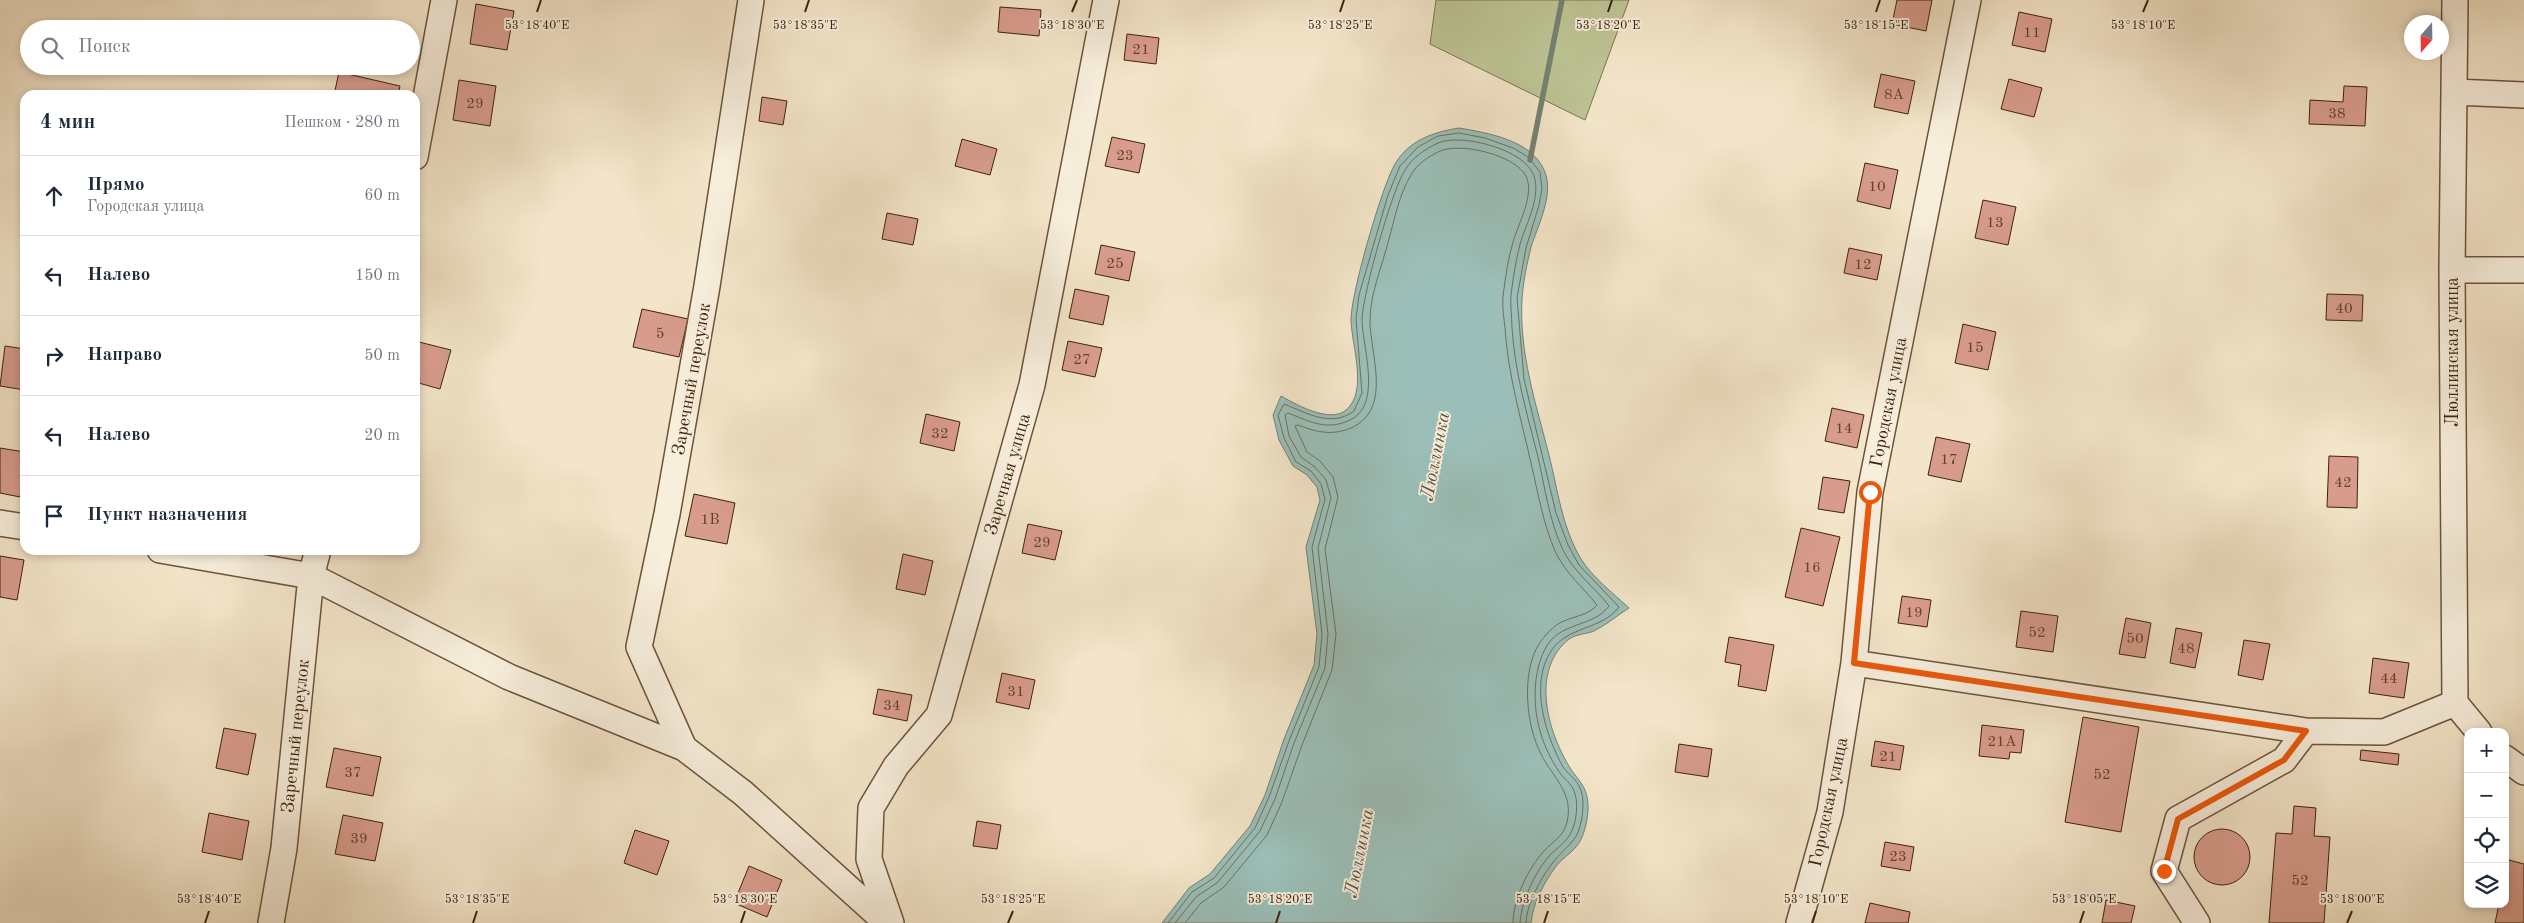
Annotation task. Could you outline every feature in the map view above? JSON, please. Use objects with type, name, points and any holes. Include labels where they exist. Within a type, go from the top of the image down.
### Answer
[{"type":"street","points":[[420,130],[444,0]]},
{"type":"street","name":"Заречный переулок","points":[[684,748],[639,647],[667,514],[702,314],[751,0]]},
{"type":"street","name":"Заречная улица","points":[[889,923],[869,859],[871,808],[896,766],[939,715],[942,705],[1032,385],[1106,0]]},
{"type":"street","name":"Городская улица","points":[[1799,923],[1830,812],[1854,663],[1870,492],[1968,0]]},
{"type":"street","name":"Люллинская улица","points":[[2455,0],[2452,270],[2455,703]]},
{"type":"street","points":[[2455,92],[2524,95]]},
{"type":"street","points":[[2452,270],[2524,270]]},
{"type":"street","points":[[0,523],[20,526]]},
{"type":"street","points":[[189,555],[311,576],[509,677],[684,748],[743,793],[889,923]]},
{"type":"street","name":"Заречный переулок","points":[[271,923],[284,848],[311,576],[317,555]]},
{"type":"street","points":[[1854,663],[2306,731],[2384,732],[2455,703],[2476,728]]},
{"type":"street","points":[[2197,923],[2164,871],[2178,819],[2284,760],[2306,731]]},
{"type":"street","points":[[2509,761],[2524,772]]},
{"type":"green space","points":[[1436,0],[1629,0],[1585,120],[1430,44]]},
{"type":"water","points":[[1459,128],[1483,132],[1519,145],[1538,160],[1544,170],[1547,179],[1547,199],[1531,247],[1522,299],[1523,339],[1526,359],[1561,508],[1569,534],[1581,559],[1591,573],[1629,608],[1594,631],[1569,639],[1557,651],[1550,666],[1546,698],[1548,714],[1559,747],[1587,795],[1588,811],[1583,835],[1576,847],[1557,865],[1544,885],[1534,907],[1531,923],[1162,923],[1189,888],[1210,874],[1250,826],[1265,795],[1284,739],[1314,665],[1317,634],[1306,547],[1320,500],[1317,487],[1307,475],[1293,466],[1279,440],[1273,415],[1281,396],[1306,409],[1326,414],[1335,415],[1343,412],[1350,406],[1355,398],[1358,377],[1351,321],[1352,308],[1368,241],[1389,176],[1401,156],[1415,143],[1431,135]]},
{"type":"building","points":[[1897,0],[1932,0],[1926,31],[1892,24]]},
{"type":"building","points":[[476,4],[514,11],[507,50],[470,44]]},
{"type":"building","points":[[1000,7],[1041,10],[1039,36],[998,32]]},
{"type":"building","points":[[2019,12],[2052,19],[2045,52],[2012,45]]},
{"type":"building","points":[[1127,34],[1159,38],[1156,64],[1124,60]]},
{"type":"building","points":[[1881,74],[1915,81],[1908,114],[1874,107]]},
{"type":"building","points":[[338,75],[352,75],[400,86],[399,90],[335,90]]},
{"type":"building","points":[[2009,79],[2042,88],[2034,117],[2001,109]]},
{"type":"building","points":[[459,80],[496,86],[490,126],[453,120]]},
{"type":"building","points":[[2344,86],[2367,87],[2365,126],[2309,124],[2310,100],[2343,102]]},
{"type":"building","points":[[762,97],[787,101],[783,125],[759,121]]},
{"type":"building","points":[[1112,137],[1145,144],[1139,173],[1105,166]]},
{"type":"building","points":[[962,139],[997,149],[990,175],[955,166]]},
{"type":"building","points":[[1865,163],[1898,170],[1890,209],[1857,201]]},
{"type":"building","points":[[1983,200],[2016,207],[2008,245],[1975,238]]},
{"type":"building","points":[[887,213],[918,219],[913,245],[882,239]]},
{"type":"building","points":[[1101,245],[1135,252],[1129,281],[1095,274]]},
{"type":"building","points":[[1849,248],[1882,255],[1877,280],[1844,273]]},
{"type":"building","points":[[1075,289],[1109,296],[1103,325],[1069,318]]},
{"type":"building","points":[[2327,294],[2363,295],[2362,321],[2326,320]]},
{"type":"building","points":[[642,309],[688,319],[679,357],[633,347]]},
{"type":"building","points":[[1963,324],[1996,332],[1988,370],[1955,363]]},
{"type":"building","points":[[1068,341],[1102,348],[1095,377],[1062,370]]},
{"type":"building","points":[[420,342],[451,350],[440,389],[420,383]]},
{"type":"building","points":[[5,346],[20,348],[20,389],[0,386]]},
{"type":"building","points":[[1832,408],[1864,415],[1857,448],[1825,441]]},
{"type":"building","points":[[926,414],[960,422],[954,451],[920,443]]},
{"type":"building","points":[[1936,437],[1970,444],[1961,482],[1928,475]]},
{"type":"building","points":[[0,448],[20,451],[20,497],[0,493]]},
{"type":"building","points":[[2329,456],[2358,457],[2357,508],[2327,507]]},
{"type":"building","points":[[1823,477],[1850,481],[1844,513],[1818,509]]},
{"type":"building","points":[[694,494],[735,503],[727,544],[685,536]]},
{"type":"building","points":[[1028,524],[1062,531],[1055,560],[1022,553]]},
{"type":"building","points":[[1801,528],[1840,537],[1823,606],[1785,597]]},
{"type":"building","points":[[903,554],[933,561],[925,595],[896,589]]},
{"type":"building","points":[[0,556],[24,560],[17,600],[0,597]]},
{"type":"building","points":[[1902,596],[1931,600],[1927,627],[1898,623]]},
{"type":"building","points":[[2021,611],[2058,616],[2053,652],[2016,647]]},
{"type":"building","points":[[2126,618],[2151,623],[2145,658],[2119,654]]},
{"type":"building","points":[[2176,628],[2202,633],[2195,668],[2170,663]]},
{"type":"building","points":[[1729,637],[1774,645],[1766,691],[1738,686],[1741,665],[1725,662]]},
{"type":"building","points":[[2244,640],[2270,644],[2263,680],[2238,675]]},
{"type":"building","points":[[2373,658],[2409,663],[2404,698],[2369,693]]},
{"type":"building","points":[[1002,673],[1035,680],[1029,709],[996,702]]},
{"type":"building","points":[[878,689],[912,695],[907,721],[873,714]]},
{"type":"building","points":[[2083,717],[2139,727],[2121,832],[2065,822]]},
{"type":"building","points":[[1982,725],[2024,730],[2021,753],[2010,752],[2009,759],[1979,756]]},
{"type":"building","points":[[224,728],[256,734],[248,775],[216,768]]},
{"type":"building","points":[[1875,741],[1904,746],[1900,770],[1871,766]]},
{"type":"building","points":[[1679,744],[1712,749],[1708,777],[1675,772]]},
{"type":"building","points":[[334,748],[381,757],[373,796],[326,787]]},
{"type":"building","points":[[2361,750],[2399,754],[2398,765],[2360,760]]},
{"type":"building","points":[[2294,806],[2316,808],[2314,836],[2330,837],[2324,923],[2269,923],[2276,833],[2292,834]]},
{"type":"building","points":[[209,813],[249,821],[242,860],[202,852]]},
{"type":"building","points":[[343,815],[383,823],[375,861],[335,854]]},
{"type":"building","points":[[977,821],[1001,825],[997,849],[973,846]]},
{"type":"building","points":[[2217,829],[2227,829],[2242,837],[2248,846],[2250,857],[2248,868],[2242,877],[2227,885],[2217,885],[2206,880],[2199,873],[2194,862],[2194,852],[2199,841],[2206,834]]},
{"type":"building","points":[[635,830],[669,841],[657,875],[624,863]]},
{"type":"building","points":[[1885,842],[1914,847],[1910,871],[1881,866]]},
{"type":"building","points":[[2509,860],[2524,864],[2524,923],[2495,923],[2498,908],[2509,908]]},
{"type":"building","points":[[749,866],[782,880],[767,917],[734,903]]},
{"type":"building","points":[[2106,900],[2135,906],[2131,923],[2102,923]]},
{"type":"building","points":[[1870,903],[1910,912],[1908,923],[1865,923]]},
{"type":"waterway","name":"Люллинка","points":[[1530,160],[1562,0]]},
{"type":"route","points":[[1870,492],[1854,663],[2306,731],[2284,760],[2178,819],[2164,871]]}]
